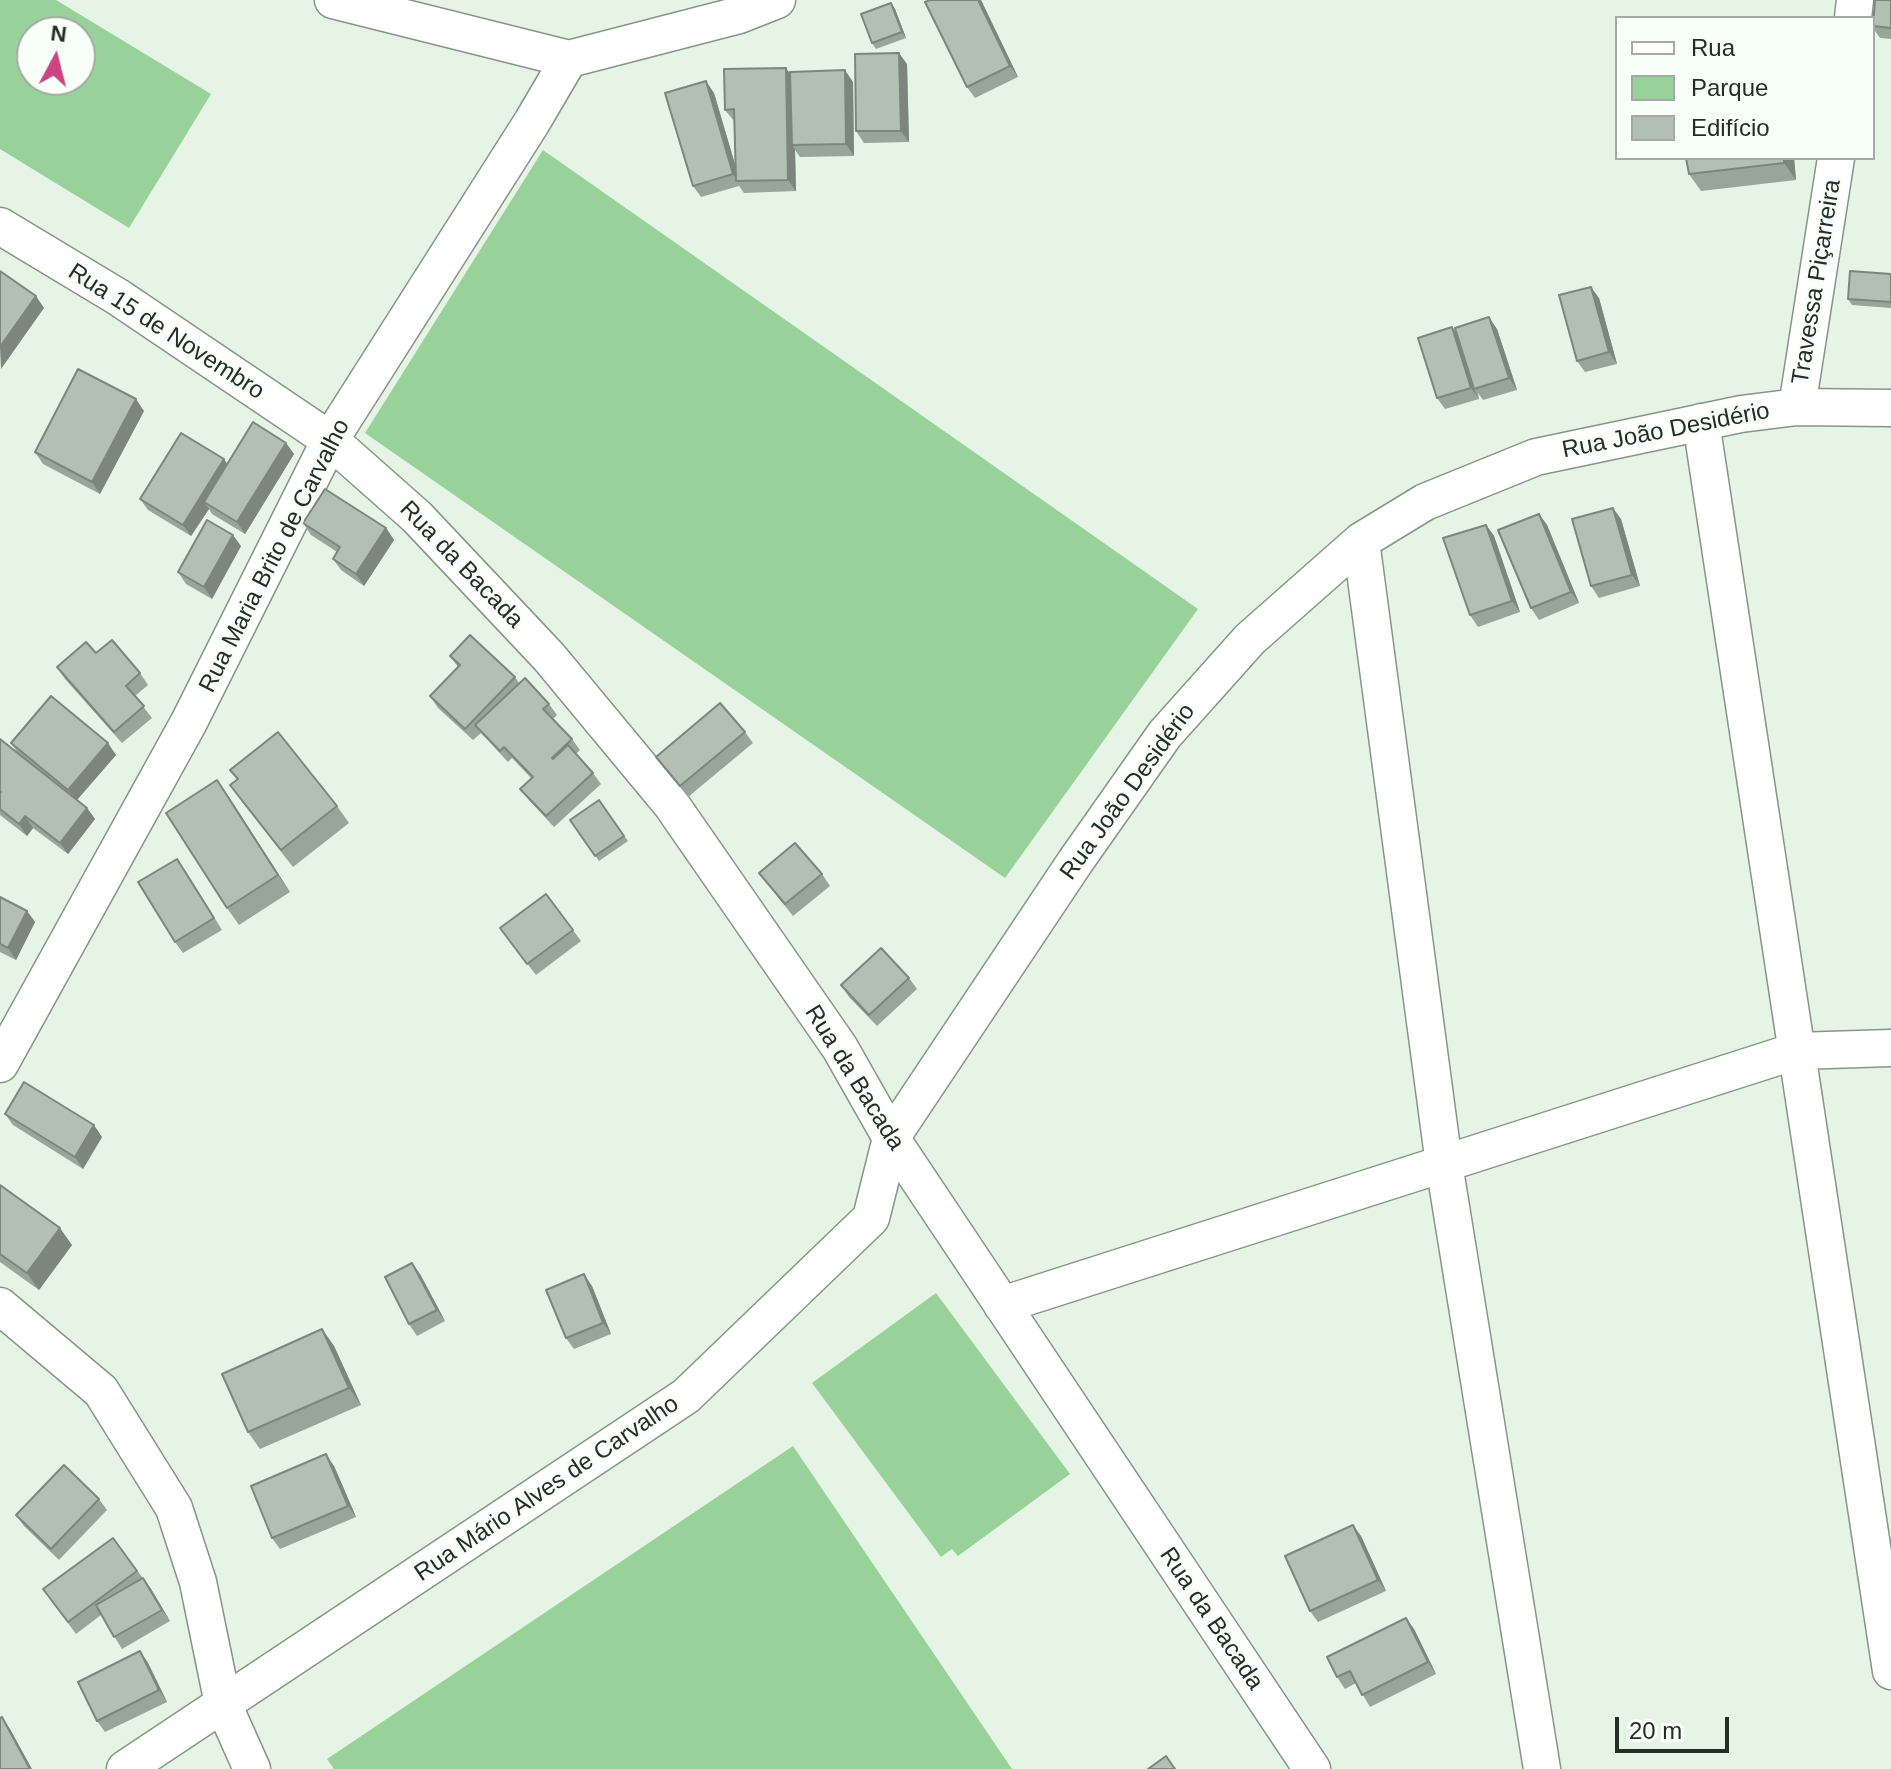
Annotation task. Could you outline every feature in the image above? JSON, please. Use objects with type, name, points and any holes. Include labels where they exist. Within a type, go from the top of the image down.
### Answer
[{"type":"street","points":[[333,0],[569,59],[739,15],[777,0]]},
{"type":"street","name":"Rua Maria Brito de Carvalho","points":[[0,1064],[189,722],[330,440],[569,59]]},
{"type":"street","name":"Travessa Piçarreira","points":[[1797,407],[1836,160]]},
{"type":"street","name":"Rua 15 de Novembro","points":[[0,226],[118,297],[330,440]]},
{"type":"street","name":"Rua João Desidério","points":[[891,1138],[1075,862],[1165,734],[1250,639],[1361,541],[1425,502],[1536,457],[1741,414],[1797,407],[1891,408]]},
{"type":"street","points":[[1701,422],[1891,1671]]},
{"type":"street","name":"Rua da Bacada","points":[[330,440],[417,517],[549,657],[671,804],[840,1048],[891,1138],[1312,1769]]},
{"type":"street","points":[[1361,541],[1444,1164],[1542,1769]]},
{"type":"street","points":[[1002,1305],[1796,1051],[1891,1048]]},
{"type":"street","name":"Rua Mário Alves de Carvalho","points":[[125,1769],[686,1396],[871,1218],[891,1138]]},
{"type":"street","points":[[0,1306],[101,1391],[174,1508],[198,1582],[223,1704],[252,1769]]},
{"type":"green space","points":[[0,0],[56,0],[82,16],[16,16],[16,96],[96,96],[96,24],[211,94],[129,228],[0,149]]},
{"type":"green space","points":[[543,150],[1198,609],[1005,878],[365,433]]},
{"type":"green space","points":[[936,1293],[1070,1474],[958,1556],[952,1549],[941,1557],[812,1383]]},
{"type":"green space","points":[[793,1446],[1012,1769],[334,1769],[327,1759]]},
{"type":"building","points":[[978,0],[1010,66],[967,87],[925,2]]},
{"type":"building","points":[[1875,0],[1891,0],[1891,28],[1875,26]]},
{"type":"building","points":[[891,3],[902,32],[872,43],[861,14]]},
{"type":"building","points":[[899,53],[901,131],[856,131],[855,54]]},
{"type":"building","points":[[786,68],[788,180],[736,181],[734,109],[725,110],[724,69]]},
{"type":"building","points":[[845,70],[846,144],[792,145],[790,72]]},
{"type":"building","points":[[706,81],[733,174],[693,186],[665,93]]},
{"type":"building","points":[[1686,160],[1784,160],[1784,163],[1689,174]]},
{"type":"building","points":[[0,271],[36,296],[0,347]]},
{"type":"building","points":[[1850,271],[1891,274],[1891,302],[1848,299]]},
{"type":"building","points":[[1591,287],[1609,352],[1577,361],[1559,295]]},
{"type":"building","points":[[1489,317],[1509,378],[1474,389],[1455,328]]},
{"type":"building","points":[[1452,327],[1471,388],[1437,398],[1418,338]]},
{"type":"building","points":[[78,369],[136,399],[92,482],[35,452]]},
{"type":"building","points":[[253,422],[286,443],[237,522],[204,502]]},
{"type":"building","points":[[181,433],[224,459],[183,525],[140,499]]},
{"type":"building","points":[[325,489],[386,528],[356,574],[333,559],[340,547],[303,523]]},
{"type":"building","points":[[1613,508],[1632,575],[1591,586],[1572,519]]},
{"type":"building","points":[[1539,514],[1571,592],[1531,608],[1498,530]]},
{"type":"building","points":[[207,520],[233,535],[204,587],[178,572]]},
{"type":"building","points":[[1486,525],[1512,601],[1470,615],[1443,538]]},
{"type":"building","points":[[470,635],[515,677],[465,729],[430,696],[460,665],[450,656]]},
{"type":"building","points":[[112,640],[140,673],[126,686],[144,706],[114,732],[57,667],[86,642],[96,653]]},
{"type":"building","points":[[525,678],[549,704],[543,709],[572,739],[552,758],[568,745],[593,773],[546,816],[520,789],[533,777],[504,747],[500,751],[475,725]]},
{"type":"building","points":[[51,696],[108,743],[68,790],[11,743]]},
{"type":"building","points":[[720,703],[745,732],[680,786],[656,757]]},
{"type":"building","points":[[278,732],[337,806],[281,850],[230,785],[238,779],[230,770]]},
{"type":"building","points":[[0,739],[87,808],[60,843],[25,816],[19,824],[0,809]]},
{"type":"building","points":[[217,780],[278,875],[227,908],[166,813]]},
{"type":"building","points":[[599,800],[624,836],[595,856],[570,820]]},
{"type":"building","points":[[795,843],[822,874],[785,904],[759,873]]},
{"type":"building","points":[[177,859],[214,918],[175,942],[138,882]]},
{"type":"building","points":[[546,894],[573,930],[527,964],[500,928]]},
{"type":"building","points":[[0,897],[27,911],[8,948],[0,944]]},
{"type":"building","points":[[881,948],[909,978],[869,1015],[841,985]]},
{"type":"building","points":[[24,1082],[94,1125],[75,1157],[5,1114]]},
{"type":"building","points":[[0,1185],[60,1228],[27,1273],[0,1254]]},
{"type":"building","points":[[412,1263],[437,1310],[409,1324],[385,1277]]},
{"type":"building","points":[[584,1274],[603,1323],[566,1338],[546,1290]]},
{"type":"building","points":[[322,1329],[349,1388],[248,1432],[222,1374]]},
{"type":"building","points":[[326,1454],[348,1506],[272,1538],[251,1486]]},
{"type":"building","points":[[64,1465],[99,1499],[51,1549],[16,1515]]},
{"type":"building","points":[[1353,1525],[1378,1580],[1310,1611],[1285,1556]]},
{"type":"building","points":[[113,1538],[137,1571],[68,1622],[43,1589]]},
{"type":"building","points":[[143,1578],[162,1610],[114,1637],[96,1605]]},
{"type":"building","points":[[1406,1618],[1428,1662],[1362,1695],[1350,1671],[1337,1677],[1327,1657]]},
{"type":"building","points":[[140,1651],[159,1690],[97,1721],[78,1682]]},
{"type":"building","points":[[2,1717],[30,1769],[0,1769]]},
{"type":"building","points":[[1166,1756],[1175,1769],[1148,1769]]}]
